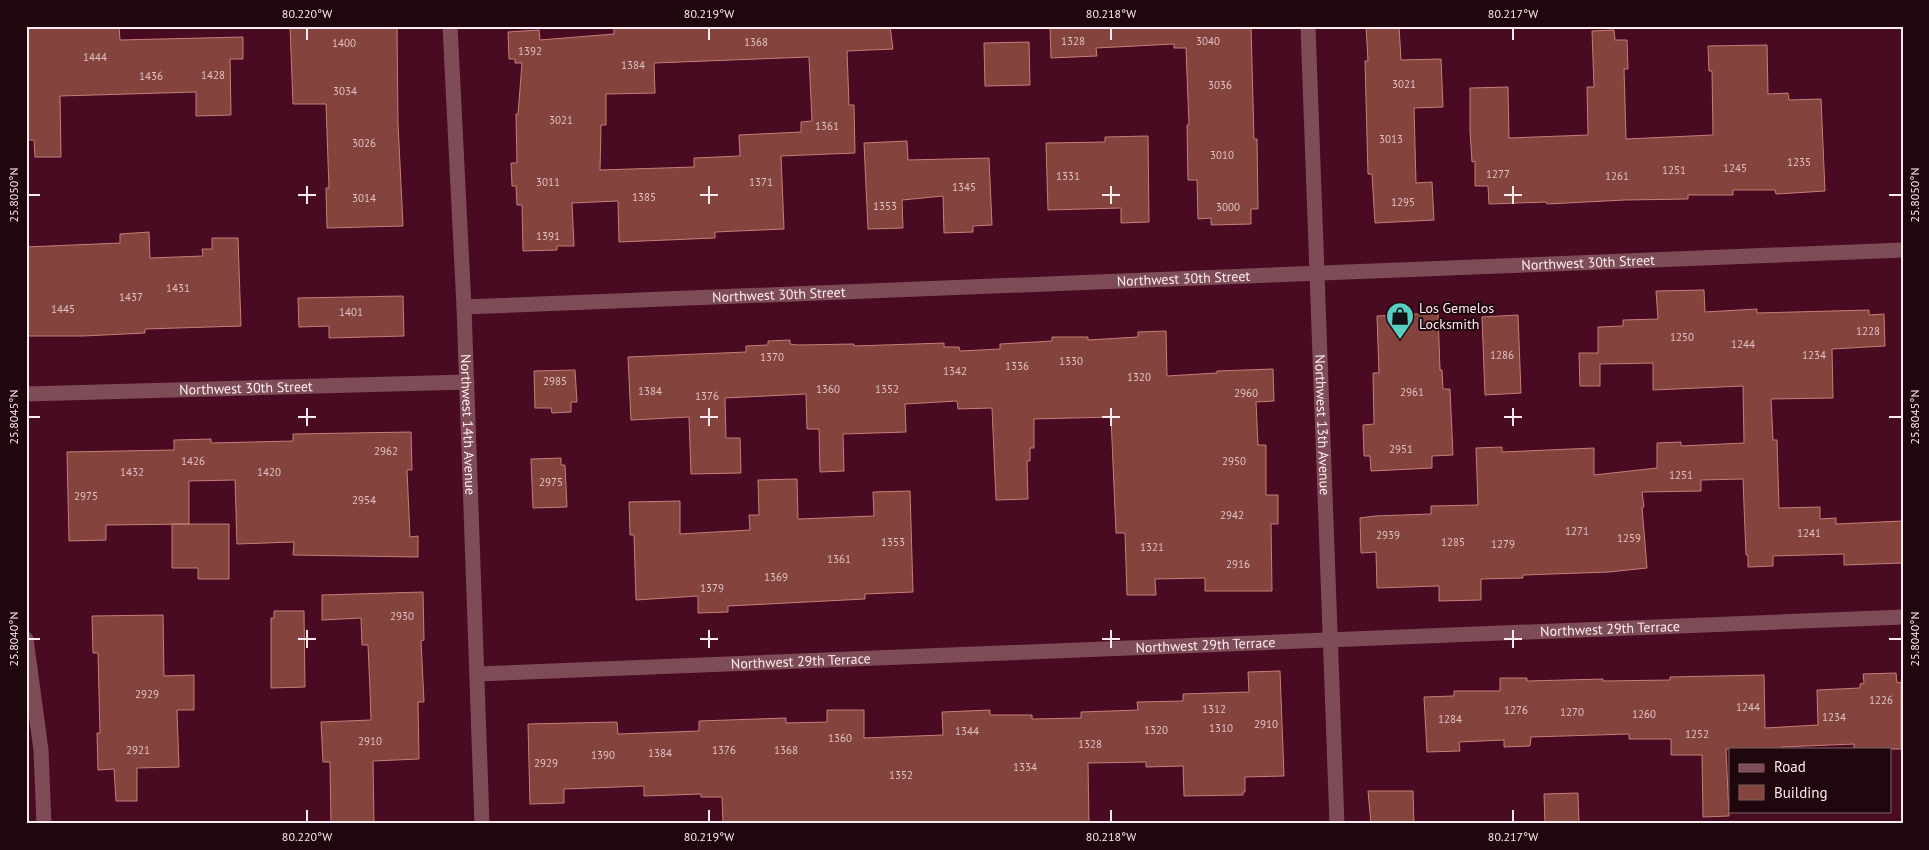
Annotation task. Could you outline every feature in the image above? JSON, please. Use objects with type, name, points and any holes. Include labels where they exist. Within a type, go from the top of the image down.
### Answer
[{"type":"street","name":"Northwest 14th Avenue","points":[[450,26],[464,307],[482,824]]},
{"type":"street","name":"Northwest 13th Avenue","points":[[1308,26],[1338,824]]},
{"type":"street","name":"Northwest 30th Street","points":[[464,307],[1903,250]]},
{"type":"street","name":"Northwest 30th Street","points":[[26,394],[466,382]]},
{"type":"street","name":"Northwest 29th Terrace","points":[[477,674],[1903,617]]},
{"type":"street","points":[[26,640],[41,750],[44,824]]},
{"type":"building","points":[[26,26],[119,26],[120,40],[243,37],[243,59],[230,59],[231,115],[196,116],[196,92],[60,96],[61,157],[35,157],[34,140],[26,140]]},
{"type":"building","points":[[290,26],[397,26],[398,123],[403,226],[327,228],[326,188],[329,188],[326,104],[293,104]]},
{"type":"building","points":[[614,26],[890,26],[893,49],[847,51],[849,105],[854,105],[855,153],[781,156],[784,229],[715,232],[715,238],[619,242],[618,201],[572,203],[574,246],[557,246],[557,250],[523,251],[522,205],[517,205],[516,186],[512,186],[511,163],[517,163],[516,114],[518,114],[522,63],[515,63],[515,59],[509,59],[508,32],[539,30],[540,40],[614,34]],"holes":[[[809,57],[812,121],[801,122],[801,132],[739,135],[740,156],[694,158],[694,167],[600,170],[601,125],[606,125],[606,94],[655,93],[654,63]]]},
{"type":"building","points":[[1050,26],[1251,26],[1254,139],[1257,139],[1258,209],[1251,209],[1251,224],[1211,225],[1211,218],[1198,219],[1197,180],[1188,180],[1187,125],[1189,125],[1186,48],[1174,48],[1174,44],[1096,48],[1097,56],[1051,58]]},
{"type":"building","points":[[1366,26],[1399,26],[1401,60],[1441,59],[1443,107],[1414,108],[1416,183],[1432,182],[1434,220],[1375,223],[1372,174],[1368,174],[1365,61],[1368,61]]},
{"type":"building","points":[[1614,30],[1615,40],[1627,40],[1628,69],[1624,69],[1626,139],[1713,135],[1712,71],[1709,71],[1708,46],[1767,45],[1768,94],[1788,93],[1789,100],[1821,99],[1825,191],[1776,194],[1775,190],[1733,190],[1733,195],[1688,195],[1688,199],[1489,204],[1488,186],[1475,186],[1475,161],[1472,162],[1470,131],[1470,88],[1508,87],[1509,138],[1588,135],[1587,87],[1594,87],[1592,31]]},
{"type":"building","points":[[1029,42],[1030,85],[985,86],[984,43]]},
{"type":"building","points":[[1148,136],[1149,222],[1121,223],[1121,208],[1048,210],[1046,143],[1105,142],[1105,137]]},
{"type":"building","points":[[907,141],[908,160],[989,158],[992,225],[973,226],[973,232],[944,233],[943,196],[902,200],[903,228],[868,229],[864,143]]},
{"type":"building","points":[[149,232],[150,258],[203,256],[202,249],[212,249],[212,238],[238,238],[241,326],[145,329],[145,333],[83,336],[26,336],[26,247],[120,243],[120,234]]},
{"type":"building","points":[[1704,290],[1705,312],[1757,309],[1757,313],[1869,310],[1869,315],[1884,314],[1885,346],[1832,349],[1833,398],[1771,399],[1773,440],[1777,440],[1779,508],[1820,507],[1820,519],[1836,518],[1836,524],[1903,521],[1903,563],[1844,565],[1844,554],[1773,556],[1773,566],[1748,567],[1743,479],[1701,480],[1701,491],[1642,492],[1647,568],[1609,572],[1523,575],[1523,578],[1481,579],[1481,600],[1439,601],[1439,586],[1377,588],[1376,552],[1361,553],[1360,518],[1431,514],[1431,506],[1478,505],[1476,448],[1502,447],[1502,452],[1594,448],[1594,475],[1657,468],[1657,443],[1681,442],[1681,446],[1744,443],[1743,386],[1653,390],[1653,363],[1600,364],[1600,386],[1580,386],[1579,353],[1598,353],[1598,327],[1623,326],[1623,320],[1658,319],[1656,291]]},
{"type":"building","points":[[403,296],[404,336],[329,338],[329,326],[299,327],[298,298]]},
{"type":"building","points":[[1438,313],[1440,370],[1442,370],[1443,389],[1450,389],[1453,455],[1432,456],[1432,468],[1371,471],[1370,456],[1364,456],[1363,425],[1374,424],[1373,373],[1379,373],[1377,316]]},
{"type":"building","points":[[1518,315],[1521,393],[1485,395],[1482,317]]},
{"type":"building","points":[[1166,331],[1167,376],[1217,373],[1217,371],[1273,369],[1274,401],[1256,402],[1258,445],[1266,445],[1266,495],[1278,495],[1278,524],[1271,524],[1272,591],[1205,591],[1205,578],[1155,579],[1156,595],[1127,595],[1125,533],[1116,533],[1111,417],[1034,419],[1034,448],[1030,448],[1030,461],[1027,461],[1028,499],[996,500],[992,408],[958,409],[957,401],[905,404],[906,432],[843,434],[844,471],[820,472],[819,429],[807,429],[806,394],[725,398],[726,438],[740,438],[741,473],[691,474],[689,417],[631,420],[628,357],[746,352],[746,346],[768,345],[768,341],[790,340],[790,344],[797,345],[854,344],[854,346],[944,343],[944,347],[959,347],[960,351],[1000,349],[1000,344],[1052,341],[1052,337],[1088,337],[1088,340],[1138,337],[1138,332]]},
{"type":"building","points":[[575,370],[577,402],[571,402],[571,412],[552,413],[551,408],[535,408],[534,371]]},
{"type":"building","points":[[411,432],[412,470],[407,470],[410,537],[418,536],[418,557],[293,555],[294,542],[237,544],[235,480],[189,481],[189,524],[106,525],[106,540],[69,541],[67,452],[174,450],[174,440],[211,439],[211,443],[293,441],[293,434]]},
{"type":"building","points":[[561,458],[561,465],[565,465],[567,507],[533,508],[531,459]]},
{"type":"building","points":[[797,479],[798,519],[874,516],[873,492],[910,491],[913,592],[865,594],[865,599],[728,606],[728,612],[698,613],[698,596],[636,600],[634,535],[630,535],[629,502],[680,501],[680,534],[750,530],[749,515],[759,515],[758,480]]},
{"type":"building","points":[[172,524],[229,524],[229,579],[198,579],[198,568],[172,568]]},
{"type":"building","points":[[423,592],[424,640],[421,641],[424,702],[418,702],[419,759],[373,761],[374,824],[331,824],[330,762],[323,762],[321,722],[371,720],[370,690],[368,645],[362,645],[361,618],[322,620],[322,595]]},
{"type":"building","points":[[274,611],[304,611],[305,687],[271,688],[271,618],[274,618]]},
{"type":"building","points":[[163,615],[164,676],[194,675],[194,710],[177,710],[179,767],[137,768],[137,801],[116,801],[114,769],[98,770],[97,733],[100,733],[98,653],[93,653],[92,616]]},
{"type":"building","points":[[1280,671],[1284,776],[1245,777],[1245,792],[1243,792],[1243,795],[1184,796],[1183,766],[1146,767],[1146,762],[1088,763],[1089,824],[723,824],[722,797],[701,797],[701,794],[644,796],[644,786],[564,789],[564,803],[530,804],[528,724],[617,722],[618,734],[699,731],[699,721],[786,718],[786,723],[827,722],[827,710],[864,710],[864,738],[943,735],[942,712],[990,710],[990,715],[1032,715],[1032,719],[1081,718],[1081,712],[1138,710],[1137,702],[1183,701],[1183,694],[1249,692],[1248,672]]},
{"type":"building","points":[[1896,673],[1897,683],[1901,682],[1901,749],[1854,748],[1854,744],[1726,749],[1729,816],[1703,817],[1702,755],[1671,755],[1671,739],[1629,739],[1629,734],[1531,737],[1530,746],[1504,747],[1504,740],[1459,742],[1460,751],[1427,752],[1424,697],[1454,696],[1454,691],[1500,691],[1500,678],[1527,678],[1527,681],[1603,679],[1603,681],[1670,680],[1670,677],[1764,675],[1765,728],[1818,725],[1817,690],[1860,688],[1860,684],[1864,683],[1863,674]]},
{"type":"building","points":[[1368,791],[1413,791],[1414,824],[1371,824]]},
{"type":"building","points":[[1578,793],[1579,824],[1545,824],[1544,794]]},
{"type":"place","name":"Los Gemelos Locksmith","points":[[1400,340]]}]
